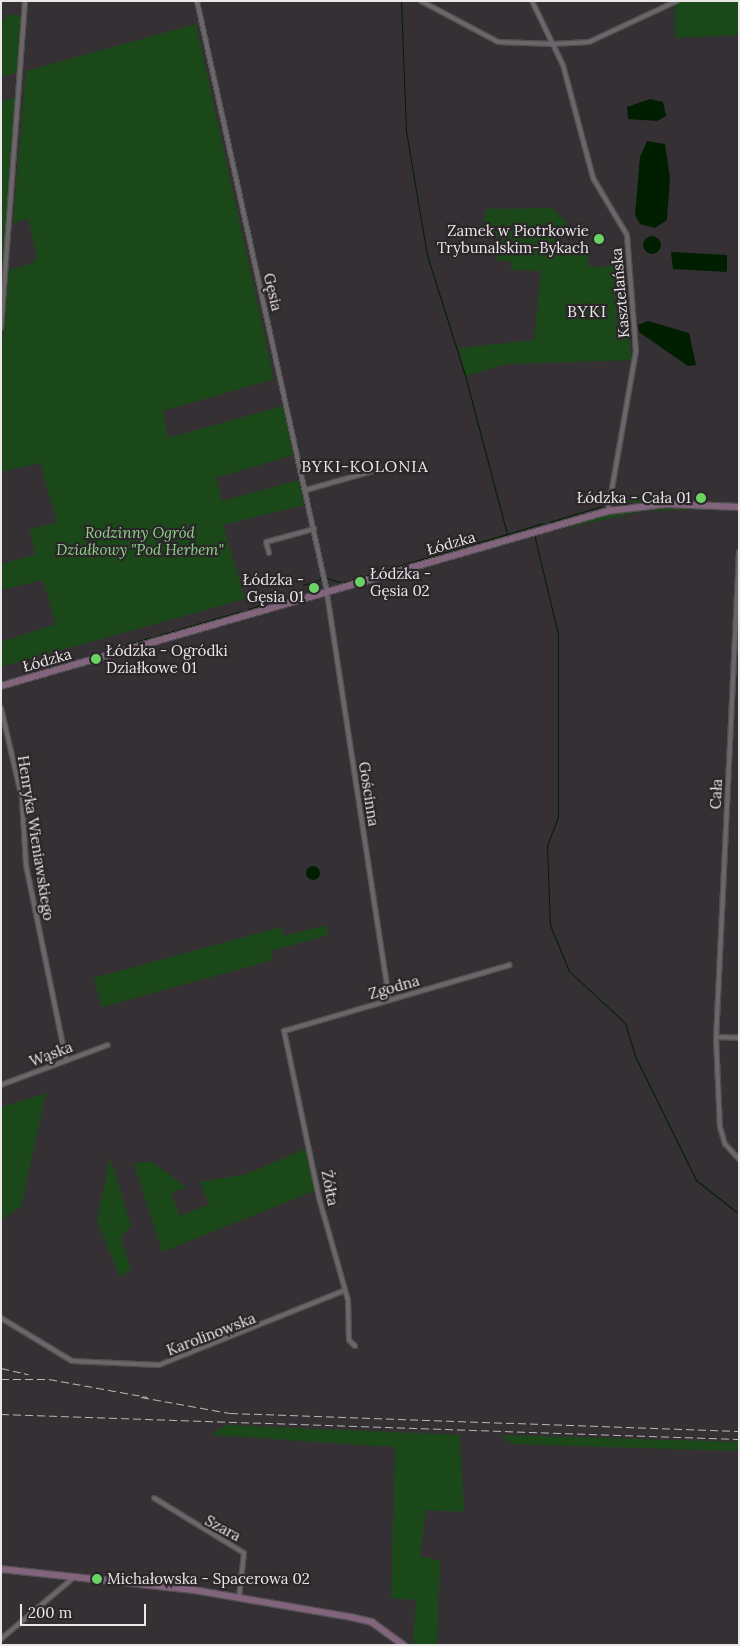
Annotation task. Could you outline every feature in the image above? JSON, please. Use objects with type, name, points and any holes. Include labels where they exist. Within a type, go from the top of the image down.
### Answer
[{"type":"main road","name":"Łódzka","points":[[1,686],[326,589],[608,511],[666,504],[739,507]]},
{"type":"main road","points":[[1,1570],[74,1577],[239,1598],[364,1619],[404,1645]]},
{"type":"street","points":[[1,328],[25,1]]},
{"type":"street","name":"Gęsia","points":[[197,1],[306,490],[326,589]]},
{"type":"street","points":[[421,1],[498,42],[553,44],[589,42],[678,1]]},
{"type":"street","name":"Kasztelańska","points":[[532,1],[568,79],[593,178],[627,235],[635,358],[608,511]]},
{"type":"street","points":[[306,490],[380,469]]},
{"type":"street","points":[[269,553],[266,542],[314,529]]},
{"type":"street","name":"Cała","points":[[739,552],[716,1037],[720,1127],[725,1144],[739,1159]]},
{"type":"street","name":"Gościnna","points":[[326,589],[389,1000]]},
{"type":"street","name":"Henryka Wieniawskiego","points":[[1,708],[22,799],[26,865],[66,1060]]},
{"type":"street","name":"Zgodna","points":[[284,1031],[510,965]]},
{"type":"street","name":"Żółta","points":[[284,1031],[343,1292],[348,1305],[349,1340],[355,1346]]},
{"type":"street","points":[[716,1037],[739,1038]]},
{"type":"street","name":"Wąska","points":[[1,1086],[108,1045]]},
{"type":"street","name":"Karolinowska","points":[[1,1318],[72,1361],[159,1365],[343,1292]]},
{"type":"street","name":"Szara","points":[[154,1498],[244,1553],[239,1598]]},
{"type":"street","points":[[1,1639],[74,1577]]},
{"type":"green space","points":[[683,1],[739,1],[739,35],[675,38],[675,5]]},
{"type":"green space","points":[[7,15],[21,15],[19,72],[1,77],[1,25]]},
{"type":"green space","name":"Rodzinny Ogród Działkowy \"Pod Herbem\"","points":[[196,24],[274,379],[163,411],[168,438],[283,406],[293,455],[216,478],[222,501],[299,480],[304,505],[223,525],[245,599],[1,667],[1,642],[56,624],[43,580],[1,590],[1,564],[36,554],[29,530],[57,522],[40,463],[1,472],[1,356],[9,270],[33,263],[37,255],[28,219],[13,223],[26,71]]},
{"type":"green space","points":[[17,97],[9,187],[1,291],[1,101]]},
{"type":"green space","points":[[551,208],[568,223],[555,230],[557,247],[586,255],[590,267],[623,265],[626,276],[614,276],[618,335],[629,335],[632,360],[506,364],[466,376],[459,348],[534,340],[541,271],[511,270],[511,261],[497,261],[499,237],[479,238],[487,209]]},
{"type":"green space","points":[[616,279],[627,281],[631,327],[624,327],[619,317],[622,310]]},
{"type":"green space","points":[[650,497],[646,502],[609,503],[638,498]]},
{"type":"green space","points":[[657,506],[708,509],[644,511],[536,534],[610,513]]},
{"type":"green space","points":[[326,925],[328,935],[271,951],[273,960],[102,1007],[94,978],[281,927],[284,936]]},
{"type":"green space","points":[[46,1093],[21,1207],[1,1220],[1,1107]]},
{"type":"green space","points":[[307,1148],[317,1190],[162,1252],[134,1163],[152,1162],[186,1187],[171,1193],[180,1216],[209,1204],[200,1182],[247,1174]]},
{"type":"green space","points":[[110,1158],[131,1226],[121,1237],[131,1269],[120,1277],[97,1221]]},
{"type":"green space","points":[[226,1425],[460,1435],[464,1512],[426,1510],[420,1556],[440,1561],[437,1645],[413,1644],[416,1600],[391,1598],[395,1447],[210,1435]]},
{"type":"green space","points":[[499,1435],[739,1442],[739,1451],[514,1444]]},
{"type":"shaded area","points":[[650,99],[663,102],[666,116],[657,121],[628,119],[627,107]]},
{"type":"shaded area","points":[[647,141],[665,144],[670,178],[667,220],[655,228],[640,224],[635,215],[640,157]]},
{"type":"shaded area","points":[[652,236],[658,239],[661,245],[658,251],[652,254],[646,251],[643,245],[646,239]]},
{"type":"shaded area","points":[[671,252],[727,255],[727,272],[673,269]]},
{"type":"shaded area","points":[[648,321],[689,333],[696,365],[688,366],[639,332],[638,325]]},
{"type":"shaded area","points":[[310,866],[316,866],[320,873],[316,880],[310,880],[306,876],[306,870]]},
{"type":"waterway","points":[[401,1],[406,131],[427,255],[466,379],[507,534],[542,523]]},
{"type":"waterway","points":[[549,522],[602,506]]},
{"type":"waterway","points":[[344,582],[507,534]]},
{"type":"waterway","points":[[534,534],[558,634],[558,817],[547,845],[550,925],[569,971],[625,1023],[636,1058],[696,1180],[739,1214]]},
{"type":"waterway","points":[[327,578],[340,582]]},
{"type":"waterway","points":[[303,585],[322,579]]},
{"type":"waterway","points":[[248,609],[285,598]]},
{"type":"waterway","points":[[156,636],[241,611]]},
{"type":"waterway","points":[[119,647],[151,637]]},
{"type":"railway","points":[[1,1368],[28,1374]]},
{"type":"railway","points":[[1,1379],[49,1379],[147,1397]]},
{"type":"railway","points":[[141,1397],[230,1413],[739,1431]]},
{"type":"railway","points":[[1,1414],[739,1439]]},
{"type":"place","name":"Zamek w Piotrkowie Trybunalskim-Bykach","points":[[599,239]]},
{"type":"place","name":"Łódzka - Cała 01","points":[[701,498]]},
{"type":"place","name":"Łódzka - Gęsia 02","points":[[360,582]]},
{"type":"place","name":"Łódzka - Gęsia 01","points":[[314,588]]},
{"type":"place","name":"Łódzka - Ogródki Działkowe 01","points":[[96,659]]},
{"type":"place","name":"Michałowska - Spacerowa 02","points":[[97,1579]]},
{"type":"district","name":"BYKI","points":[[587,311]]},
{"type":"district","name":"BYKI-KOLONIA","points":[[365,466]]}]
